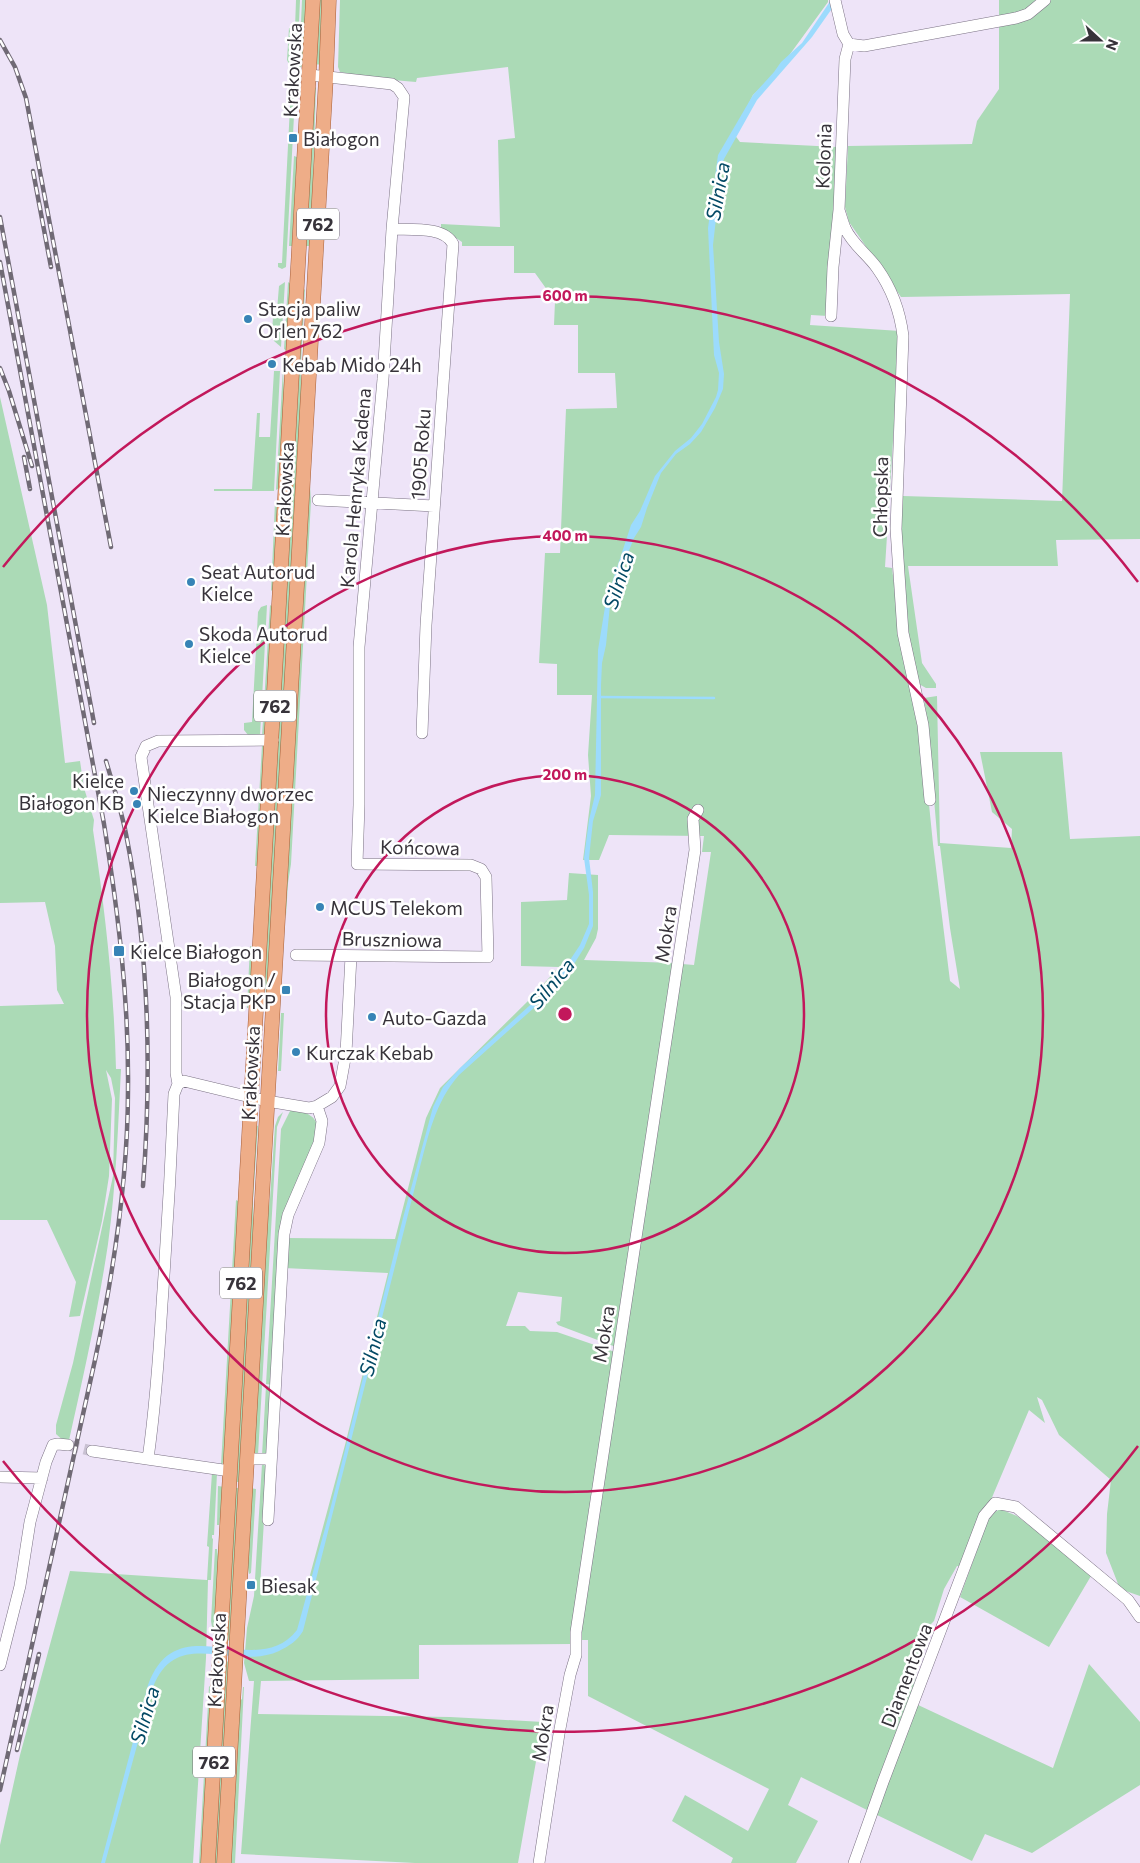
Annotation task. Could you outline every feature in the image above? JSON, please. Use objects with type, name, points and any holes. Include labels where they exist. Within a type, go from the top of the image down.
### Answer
[{"type":"main road","name":"Krakowska","points":[[208,1863],[314,0]]},
{"type":"main road","name":"Krakowska","points":[[224,1863],[329,0]]},
{"type":"street","points":[[835,0],[842,34],[849,44],[864,46],[1016,18],[1028,14],[1045,0]]},
{"type":"street","name":"Kolonia","points":[[831,316],[833,267],[839,210],[845,59],[849,44]]},
{"type":"street","name":"Karola Henryka Kadena","points":[[310,75],[392,84],[398,88],[404,97],[392,229],[383,379],[359,647],[357,864]]},
{"type":"street","name":"Chłopska","points":[[839,210],[846,230],[887,283],[896,301],[902,322],[903,345],[896,529],[903,633],[924,725],[930,800]]},
{"type":"street","name":"1905 Roku","points":[[392,229],[440,232],[450,239],[453,244],[426,625],[422,732]]},
{"type":"street","points":[[318,500],[434,506]]},
{"type":"street","points":[[148,1459],[154,1414],[164,1276],[174,1094],[178,1084],[176,1073],[176,997],[141,757],[146,746],[158,741],[273,740]]},
{"type":"street","name":"Mokra","points":[[539,1863],[559,1734],[570,1675],[576,1655],[577,1623],[695,850],[694,819],[698,810]]},
{"type":"street","name":"Końcowa","points":[[357,864],[471,865],[482,870],[486,877],[488,957]]},
{"type":"street","name":"Bruszniowa","points":[[296,955],[488,957]]},
{"type":"street","points":[[178,1084],[184,1081],[267,1101],[309,1108],[317,1106],[332,1097],[340,1086],[346,1053],[351,956]]},
{"type":"street","points":[[268,1520],[284,1234],[288,1215],[320,1137],[322,1121],[317,1106]]},
{"type":"street","points":[[0,1665],[20,1586],[25,1545],[51,1447],[58,1444],[68,1445]]},
{"type":"street","points":[[92,1451],[230,1471]]},
{"type":"street","points":[[247,1459],[271,1460]]},
{"type":"street","points":[[0,1477],[42,1478]]},
{"type":"street","name":"Diamentowa","points":[[854,1863],[984,1516],[995,1503],[1016,1507],[1128,1600],[1140,1617]]},
{"type":"green space","points":[[296,0],[300,0],[297,69],[290,66],[287,60],[289,28],[295,28]]},
{"type":"green space","points":[[302,0],[308,0],[304,65],[299,68]]},
{"type":"green space","points":[[319,0],[324,0],[320,63],[318,65],[316,63]]},
{"type":"green space","points":[[340,0],[828,0],[777,72],[753,95],[734,134],[740,142],[837,147],[828,316],[811,315],[810,325],[900,331],[885,567],[892,568],[900,629],[921,725],[950,981],[960,989],[940,846],[938,846],[924,698],[937,696],[940,843],[1011,848],[1012,829],[992,812],[980,752],[1062,752],[1070,839],[1140,836],[1140,1596],[1120,1589],[1106,1553],[1107,1514],[1111,1480],[1059,1435],[1042,1400],[1037,1397],[1045,1423],[1029,1410],[963,1566],[957,1566],[944,1589],[934,1621],[925,1630],[911,1700],[869,1811],[801,1777],[788,1805],[818,1821],[796,1863],[731,1863],[733,1858],[672,1821],[685,1795],[748,1831],[769,1789],[588,1696],[588,1640],[578,1640],[682,964],[694,965],[711,852],[702,852],[704,836],[609,835],[599,860],[583,860],[591,796],[588,755],[592,695],[557,695],[557,664],[539,663],[545,553],[560,553],[566,409],[617,408],[615,373],[578,373],[578,325],[554,325],[555,301],[535,273],[514,273],[514,246],[462,246],[462,242],[441,228],[441,224],[500,227],[498,140],[515,138],[508,67],[417,78],[416,82],[346,76],[346,73],[340,72],[338,67]]},
{"type":"green space","points":[[999,0],[1140,0],[1140,539],[1056,540],[1058,566],[908,566],[922,663],[936,684],[936,688],[926,688],[917,683],[908,632],[899,546],[903,496],[1062,501],[1070,294],[901,297],[849,222],[845,207],[848,146],[972,144],[977,121],[999,89]]},
{"type":"green space","points":[[293,78],[296,78],[286,267],[282,269],[278,267],[278,263],[282,263],[291,87],[286,87],[286,83],[292,82]]},
{"type":"green space","points":[[315,88],[311,246],[305,246]]},
{"type":"green space","points":[[294,156],[297,157],[292,246],[289,246]]},
{"type":"green space","points":[[285,282],[281,347],[274,341],[272,333],[273,317],[277,310],[279,286]]},
{"type":"green space","points":[[288,282],[292,285],[287,351],[284,349]]},
{"type":"green space","points":[[304,289],[301,399],[266,1009],[265,960]]},
{"type":"green space","points":[[283,368],[284,393],[279,488],[276,490]]},
{"type":"green space","points":[[274,371],[280,371],[274,491],[214,491],[214,489],[252,489],[257,413],[260,413],[259,437],[270,437]]},
{"type":"green space","points":[[0,397],[47,605],[65,763],[80,761],[84,788],[94,820],[93,830],[111,979],[116,1069],[121,1069],[115,1179],[108,1244],[85,1370],[68,1445],[56,1434],[56,1425],[73,1363],[113,1176],[115,1098],[111,1078],[106,1070],[112,1099],[109,1176],[102,1221],[80,1316],[69,1317],[76,1282],[47,1220],[0,1220],[0,1006],[64,1004],[57,990],[55,946],[45,902],[0,903]]},
{"type":"green space","points":[[313,428],[309,470],[311,501],[291,864],[286,916],[284,908],[285,877],[311,430]]},
{"type":"green space","points":[[275,502],[278,504],[273,589],[271,591]]},
{"type":"green space","points":[[267,605],[260,736],[248,735],[244,730],[244,723],[252,722],[258,612],[261,607]]},
{"type":"green space","points":[[270,605],[274,608],[265,734],[262,736]]},
{"type":"green space","points":[[262,745],[265,746],[259,866],[255,866]]},
{"type":"green space","points":[[569,873],[598,875],[598,929],[596,938],[584,960],[675,963],[616,1347],[558,1325],[556,1322],[560,1321],[562,1297],[518,1292],[506,1326],[525,1326],[530,1331],[557,1332],[615,1352],[572,1644],[419,1645],[419,1679],[261,1681],[258,1714],[450,1717],[543,1722],[518,1863],[415,1863],[241,1854],[254,1681],[249,1681],[244,1663],[247,1628],[254,1596],[262,1464],[267,1469],[260,1588],[306,1590],[388,1273],[284,1268],[286,1238],[395,1239],[426,1118],[440,1088],[528,1001],[559,967],[521,966],[521,902],[567,900]]},
{"type":"green space","points":[[250,946],[255,948],[247,1008]]},
{"type":"green space","points":[[281,1013],[284,1013],[281,1071],[278,1071]]},
{"type":"green space","points":[[290,1111],[303,1112],[313,1118],[319,1131],[287,1210],[273,1385],[266,1384],[281,1129]]},
{"type":"green space","points":[[283,1112],[277,1127],[258,1455],[254,1453],[266,1228],[275,1126],[278,1117]]},
{"type":"green space","points":[[256,1125],[258,1126],[253,1200],[254,1243],[240,1482],[235,1482]]},
{"type":"green space","points":[[236,1200],[238,1201],[239,1224],[225,1461],[221,1465]]},
{"type":"green space","points":[[266,1386],[273,1387],[270,1439],[267,1441],[266,1453],[262,1455]]},
{"type":"green space","points":[[212,1473],[217,1473],[214,1535],[212,1535],[211,1580],[208,1580],[206,1658],[193,1863],[0,1863],[0,1845],[20,1755],[70,1571],[207,1580],[209,1547],[207,1546]]},
{"type":"green space","points":[[218,1486],[225,1487],[219,1525],[217,1525]]},
{"type":"green space","points":[[235,1488],[240,1488],[231,1641],[226,1640]]},
{"type":"green space","points":[[250,1488],[256,1489],[251,1573],[249,1574],[247,1561]]},
{"type":"green space","points":[[1000,1509],[1017,1516],[1091,1573],[1049,1647],[960,1597],[988,1520]]},
{"type":"green space","points":[[215,1549],[217,1549],[219,1564],[214,1639],[211,1621]]},
{"type":"green space","points":[[225,1661],[230,1662],[219,1863],[213,1863]]},
{"type":"green space","points":[[1089,1664],[1140,1722],[1140,1785],[1032,1853],[985,1834],[972,1861],[875,1814],[916,1704],[1053,1768]]},
{"type":"green space","points":[[209,1686],[213,1689],[203,1863],[199,1863]]},
{"type":"green space","points":[[243,1687],[235,1863],[229,1863],[238,1702],[242,1699]]},
{"type":"water","name":"Silnica","points":[[831,0],[838,0],[812,37],[757,100],[724,159],[722,166],[713,245],[719,342],[724,374],[723,389],[715,408],[701,432],[690,444],[676,454],[661,473],[641,527],[634,538],[626,558],[610,605],[606,645],[602,663],[601,795],[593,821],[589,858],[593,892],[593,926],[584,948],[569,972],[555,989],[459,1075],[444,1097],[433,1120],[301,1635],[279,1651],[262,1656],[244,1657],[192,1654],[176,1658],[163,1669],[153,1687],[105,1863],[101,1863],[148,1685],[161,1662],[178,1650],[197,1646],[260,1650],[280,1644],[297,1630],[329,1514],[403,1218],[433,1107],[443,1087],[460,1068],[538,998],[560,975],[580,945],[589,924],[589,895],[584,858],[589,820],[595,795],[598,650],[606,601],[631,525],[640,511],[655,476],[675,451],[691,438],[702,424],[718,390],[719,373],[714,355],[708,228],[718,155],[753,95],[781,62],[802,43]]},
{"type":"waterway","points":[[598,697],[714,698]]},
{"type":"tunnel","points":[[68,1445],[92,1451]]},
{"type":"railway","points":[[0,40],[15,67],[26,98],[111,547]]},
{"type":"railway","points":[[33,171],[51,267]]},
{"type":"railway","points":[[0,217],[94,723]]},
{"type":"railway","points":[[0,262],[104,824],[122,956],[128,1055],[126,1157],[114,1259],[95,1360],[0,1790]]},
{"type":"railway","points":[[0,368],[32,466]]},
{"type":"railway","points":[[24,457],[30,489]]},
{"type":"railway","points":[[106,761],[126,834],[140,921],[144,966],[148,1054],[143,1186]]},
{"type":"railway","points":[[17,1750],[39,1654]]},
{"type":"place","name":"Białogon","points":[[293,138]]},
{"type":"place","name":"Stacja paliw Orlen 762","points":[[248,319]]},
{"type":"place","name":"Kebab Mido 24h","points":[[272,364]]},
{"type":"place","name":"Seat Autorud Kielce","points":[[191,582]]},
{"type":"place","name":"Skoda Autorud Kielce","points":[[189,644]]},
{"type":"place","name":"Kielce Białogon KB","points":[[134,791]]},
{"type":"place","name":"Nieczynny dworzec Kielce Białogon","points":[[137,804]]},
{"type":"place","name":"MCUS Telekom","points":[[320,907]]},
{"type":"place","name":"Kielce Białogon","points":[[119,951]]},
{"type":"place","name":"Białogon / Stacja PKP","points":[[286,990]]},
{"type":"place","name":"Auto-Gazda","points":[[372,1017]]},
{"type":"place","name":"Kurczak Kebab","points":[[296,1052]]},
{"type":"place","name":"Biesak","points":[[251,1585]]}]
